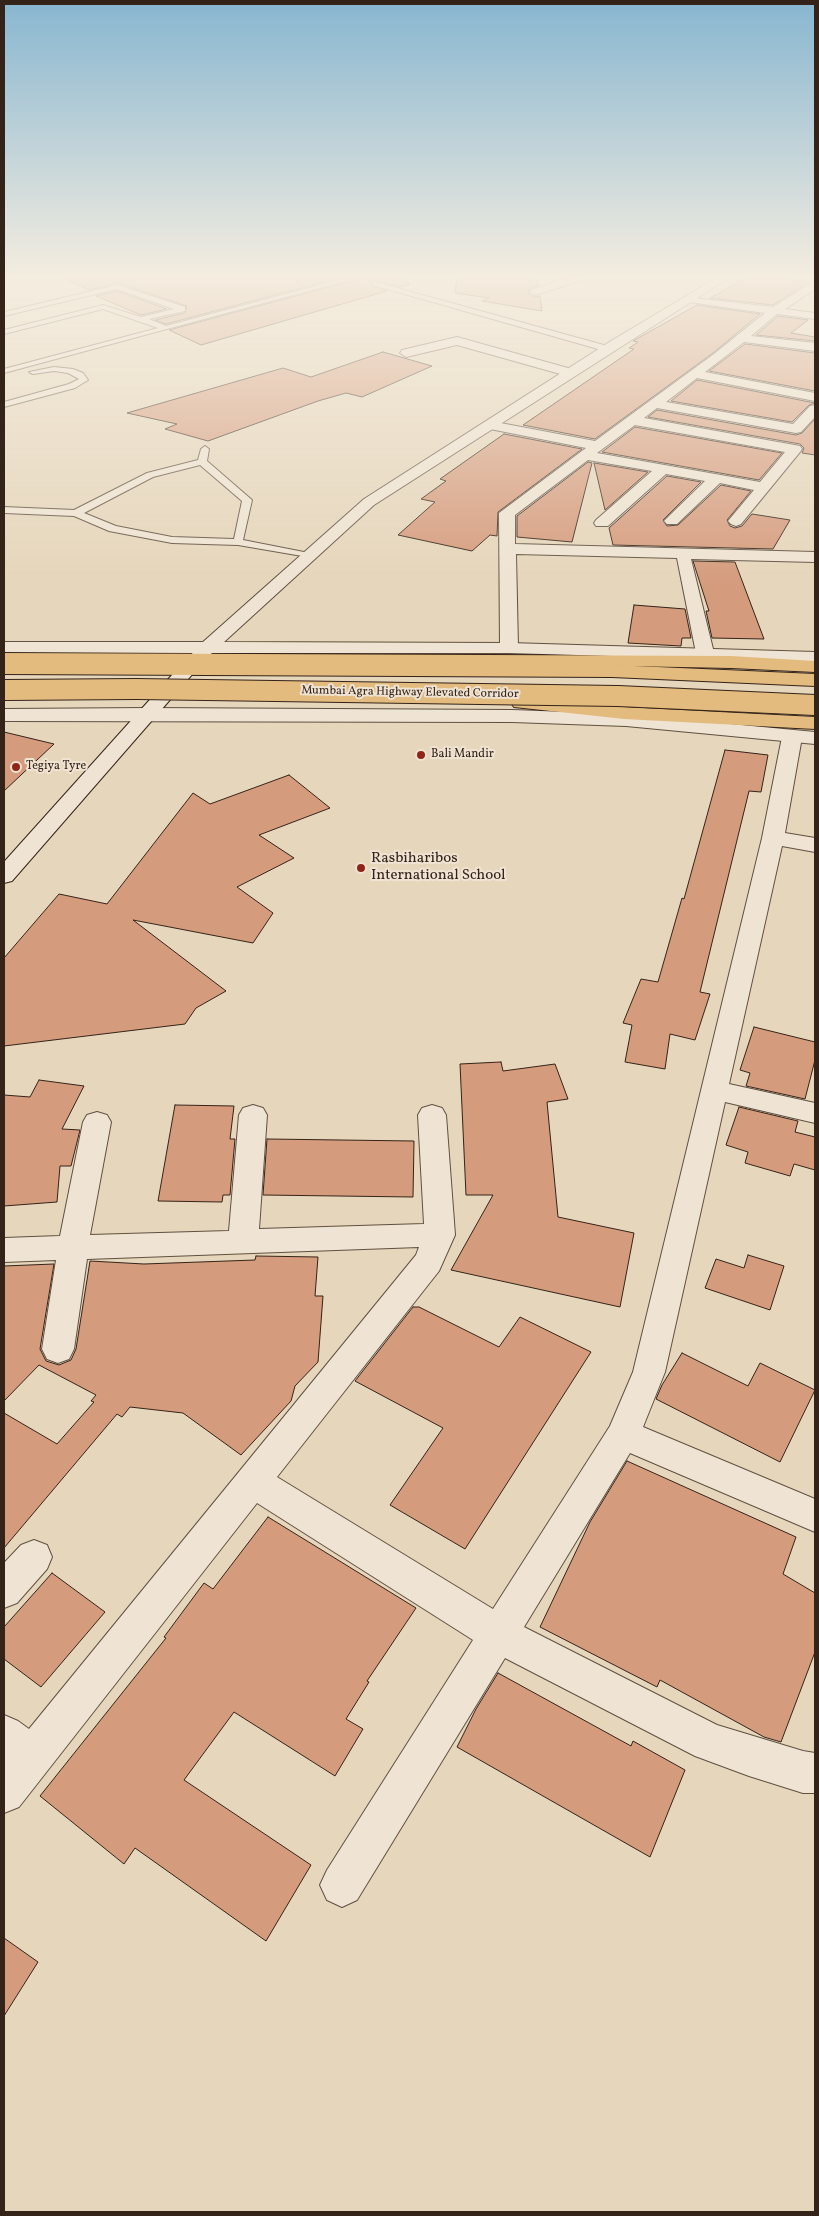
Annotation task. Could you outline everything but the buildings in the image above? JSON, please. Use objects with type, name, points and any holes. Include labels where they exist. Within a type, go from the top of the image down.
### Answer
[{"type":"main road","points":[[4,658],[627,660],[731,662],[815,667]]},
{"type":"main road","points":[[4,668],[196,658],[612,671],[815,680]]},
{"type":"main road","name":"Mumbai Agra Highway Elevated Corridor","points":[[4,674],[617,679],[815,688]]},
{"type":"main road","name":"Mumbai Agra Highway Elevated Corridor","points":[[4,690],[137,689],[598,696],[815,705]]},
{"type":"main road","points":[[4,699],[155,706],[625,703],[815,712]]},
{"type":"main road","points":[[521,703],[624,713],[815,723]]},
{"type":"street","points":[[4,876],[196,658],[369,502],[559,380]]},
{"type":"street","points":[[509,648],[506,549],[507,513],[685,380]]},
{"type":"street","points":[[729,380],[815,396]]},
{"type":"street","points":[[674,389],[694,392]]},
{"type":"street","points":[[655,404],[796,429],[813,411]]},
{"type":"street","points":[[792,410],[813,411]]},
{"type":"street","points":[[632,420],[795,449],[736,521]]},
{"type":"street","points":[[490,425],[663,468],[764,487]]},
{"type":"street","points":[[602,523],[663,468]]},
{"type":"street","points":[[672,521],[716,478]]},
{"type":"street","points":[[506,549],[815,557]]},
{"type":"street","points":[[684,560],[705,652]]},
{"type":"street","points":[[4,647],[196,658],[509,648],[705,652],[815,657]]},
{"type":"street","points":[[4,716],[155,706],[607,720],[804,737],[774,838],[649,1372],[623,1434],[342,1884]]},
{"type":"street","points":[[774,838],[815,845]]},
{"type":"street","points":[[714,1090],[815,1113]]},
{"type":"street","points":[[243,1242],[252,1114]]},
{"type":"street","points":[[4,1792],[18,1745],[252,1481],[418,1277],[428,1262],[440,1236],[432,1115]]},
{"type":"street","points":[[58,1349],[73,1248],[97,1122]]},
{"type":"street","points":[[4,1250],[440,1236]]},
{"type":"street","points":[[623,1434],[815,1516]]},
{"type":"street","points":[[252,1481],[498,1634],[709,1742],[803,1772],[815,1773]]},
{"type":"street","points":[[4,1590],[34,1557]]},
{"type":"lane","points":[[4,405],[72,386],[83,380]]},
{"type":"lane","points":[[202,462],[205,449]]},
{"type":"lane","points":[[202,462],[247,500],[238,542]]},
{"type":"lane","points":[[76,513],[150,475],[202,462]]},
{"type":"lane","points":[[4,510],[76,513],[113,529],[172,540],[238,542],[310,556]]},
{"type":"place","name":"Bali Mandir","points":[[421,755]]},
{"type":"place","name":"Tegiya Tyre","points":[[16,767]]},
{"type":"place","name":"Rasbiharibos International School","points":[[361,868]]}]
